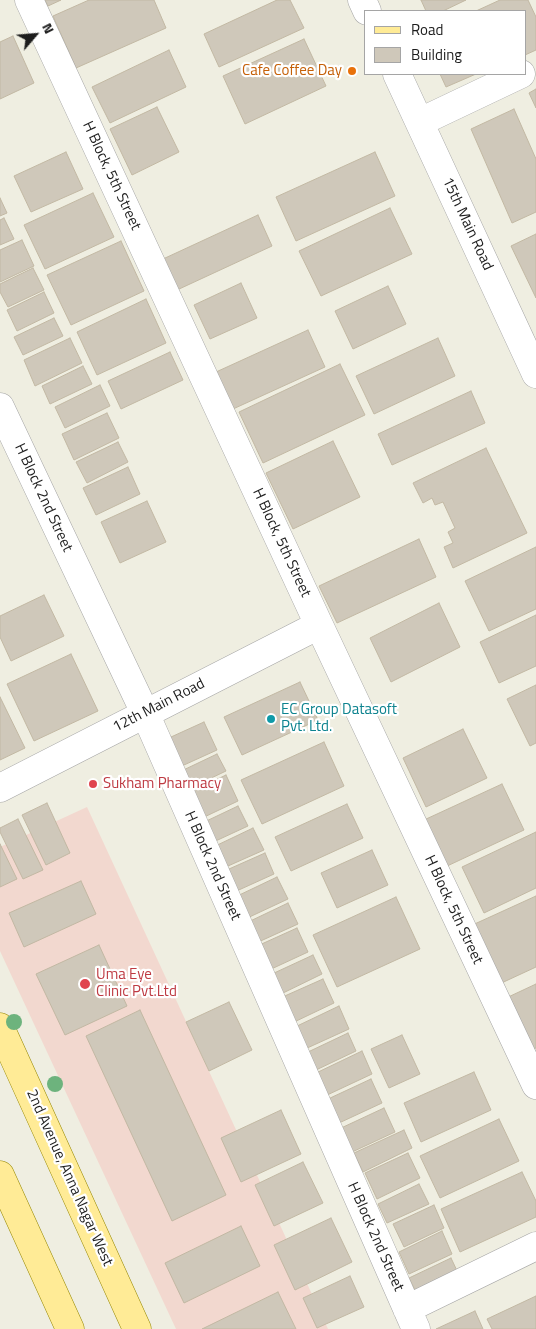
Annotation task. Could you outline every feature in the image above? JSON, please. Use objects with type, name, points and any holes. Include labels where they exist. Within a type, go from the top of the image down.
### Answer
[{"type":"main road","name":"2nd Avenue, Anna Nagar West","points":[[0,1027],[137,1329]]},
{"type":"main road","points":[[0,1176],[70,1329]]},
{"type":"street","name":"H Block, 5th Street","points":[[29,0],[319,625],[534,1074]]},
{"type":"street","name":"15th Main Road","points":[[397,75],[535,367]]},
{"type":"street","points":[[420,122],[519,75]]},
{"type":"street","name":"H Block 2nd Street","points":[[0,407],[144,713],[412,1319]]},
{"type":"street","name":"12th Main Road","points":[[0,788],[319,625]]},
{"type":"street","points":[[412,1319],[536,1246]]},
{"type":"shaded area","points":[[87,807],[328,1329],[176,1329],[0,951],[0,847]]},
{"type":"building","points":[[45,0],[61,0],[48,6]]},
{"type":"building","points":[[89,0],[154,0],[166,28],[76,68],[53,16]]},
{"type":"building","points":[[277,0],[290,0],[304,28],[219,67],[204,34]]},
{"type":"building","points":[[421,0],[466,0],[445,10],[426,10]]},
{"type":"building","points":[[500,0],[528,0],[536,17],[536,50],[526,55],[526,10],[478,10]]},
{"type":"building","points":[[13,36],[34,83],[0,99],[0,42]]},
{"type":"building","points":[[304,39],[326,86],[245,124],[223,76]]},
{"type":"building","points":[[169,50],[186,87],[110,123],[92,87]]},
{"type":"building","points":[[440,75],[474,75],[446,87]]},
{"type":"building","points":[[536,89],[536,108],[529,93]]},
{"type":"building","points":[[157,107],[179,152],[132,175],[110,129]]},
{"type":"building","points":[[514,109],[536,159],[536,212],[512,223],[471,129]]},
{"type":"building","points":[[66,152],[83,189],[31,212],[14,176]]},
{"type":"building","points":[[375,152],[395,196],[296,241],[276,197]]},
{"type":"building","points":[[93,193],[114,237],[45,269],[24,225]]},
{"type":"building","points":[[0,198],[7,213],[0,216]]},
{"type":"building","points":[[390,208],[412,254],[321,296],[299,251]]},
{"type":"building","points":[[258,215],[272,246],[177,290],[163,259]]},
{"type":"building","points":[[4,218],[14,239],[0,245],[0,220]]},
{"type":"building","points":[[536,234],[536,298],[511,246]]},
{"type":"building","points":[[22,240],[34,266],[0,282],[0,250]]},
{"type":"building","points":[[121,241],[144,291],[71,325],[47,275]]},
{"type":"building","points":[[33,268],[44,290],[8,307],[0,292],[0,284]]},
{"type":"building","points":[[241,283],[257,318],[210,339],[194,305]]},
{"type":"building","points":[[388,286],[406,324],[353,349],[335,311]]},
{"type":"building","points":[[44,292],[54,313],[17,331],[7,310]]},
{"type":"building","points":[[146,299],[166,343],[97,375],[77,332]]},
{"type":"building","points":[[54,318],[63,336],[23,355],[14,337]]},
{"type":"building","points":[[308,330],[325,367],[233,409],[216,372]]},
{"type":"building","points":[[70,338],[82,363],[35,386],[24,360]]},
{"type":"building","points":[[438,338],[455,376],[374,414],[356,376]]},
{"type":"building","points":[[170,352],[183,380],[121,409],[108,381]]},
{"type":"building","points":[[340,364],[365,415],[263,463],[239,412]]},
{"type":"building","points":[[83,366],[92,384],[50,404],[42,386]]},
{"type":"building","points":[[100,385],[110,406],[65,428],[55,407]]},
{"type":"building","points":[[471,391],[485,423],[392,465],[378,434]]},
{"type":"building","points":[[107,413],[119,438],[74,460],[62,434]]},
{"type":"building","points":[[333,441],[360,497],[293,529],[266,473]]},
{"type":"building","points":[[118,442],[128,462],[87,483],[76,462]]},
{"type":"building","points":[[486,448],[527,533],[453,568],[444,547],[453,543],[448,532],[455,528],[443,502],[435,505],[432,498],[423,503],[413,483]]},
{"type":"building","points":[[128,467],[140,494],[96,515],[83,488]]},
{"type":"building","points":[[147,501],[166,542],[120,563],[101,522]]},
{"type":"building","points":[[419,539],[436,577],[337,623],[319,586]]},
{"type":"building","points":[[536,547],[536,609],[489,631],[465,581]]},
{"type":"building","points":[[44,595],[64,636],[11,661],[0,637],[0,616]]},
{"type":"building","points":[[439,603],[460,647],[391,682],[370,638]]},
{"type":"building","points":[[536,615],[536,666],[499,683],[480,642]]},
{"type":"building","points":[[71,654],[98,711],[34,741],[7,684]]},
{"type":"building","name":"EC Group Datasoft Pvt. Ltd.","points":[[300,682],[318,720],[242,755],[224,717]]},
{"type":"building","points":[[536,685],[536,743],[530,746],[507,699]]},
{"type":"building","points":[[0,697],[25,748],[0,760]]},
{"type":"building","points":[[204,722],[217,750],[173,770],[160,742]]},
{"type":"building","points":[[463,729],[487,778],[426,807],[403,758]]},
{"type":"building","points":[[324,742],[344,786],[262,824],[241,780]]},
{"type":"building","points":[[217,754],[226,771],[184,791],[175,774]]},
{"type":"building","points":[[226,775],[238,801],[198,820],[186,794]]},
{"type":"building","points":[[502,784],[524,830],[445,867],[424,820]]},
{"type":"building","points":[[47,803],[70,853],[46,865],[22,815]]},
{"type":"building","points":[[347,804],[363,838],[291,871],[275,837]]},
{"type":"building","points":[[238,806],[248,826],[207,845],[198,825]]},
{"type":"building","points":[[18,819],[43,870],[23,879],[0,832],[0,828]]},
{"type":"building","points":[[253,828],[264,850],[219,870],[209,849]]},
{"type":"building","points":[[536,832],[536,888],[484,913],[462,867]]},
{"type":"building","points":[[0,844],[17,879],[0,887]]},
{"type":"building","points":[[372,850],[388,885],[337,908],[321,873]]},
{"type":"building","points":[[265,853],[274,874],[230,894],[220,873]]},
{"type":"building","points":[[277,877],[288,899],[243,920],[233,898]]},
{"type":"building","points":[[81,881],[96,914],[24,947],[9,913]]},
{"type":"building","points":[[536,896],[536,967],[495,986],[468,927]]},
{"type":"building","points":[[396,897],[420,949],[337,987],[313,935]]},
{"type":"building","points":[[288,903],[298,924],[254,944],[244,924]]},
{"type":"building","points":[[297,928],[308,952],[267,971],[255,947]]},
{"type":"building","points":[[99,945],[127,1006],[65,1035],[36,974]]},
{"type":"building","points":[[313,955],[322,974],[281,994],[272,974]]},
{"type":"building","points":[[323,979],[334,1003],[290,1024],[278,999]]},
{"type":"building","points":[[536,984],[536,1048],[528,1051],[504,999]]},
{"type":"building","points":[[229,1002],[252,1050],[209,1071],[186,1022]]},
{"type":"building","points":[[339,1006],[349,1029],[305,1049],[295,1027]]},
{"type":"building","points":[[140,1010],[226,1195],[172,1221],[86,1036]]},
{"type":"building","points":[[348,1033],[356,1051],[316,1070],[308,1052]]},
{"type":"building","points":[[402,1035],[420,1074],[389,1088],[371,1049]]},
{"type":"building","points":[[362,1051],[372,1074],[325,1096],[314,1074]]},
{"type":"building","points":[[474,1072],[491,1110],[421,1142],[404,1103]]},
{"type":"building","points":[[371,1079],[382,1103],[339,1123],[328,1099]]},
{"type":"building","points":[[384,1108],[395,1132],[350,1153],[339,1129]]},
{"type":"building","points":[[281,1110],[301,1154],[241,1182],[221,1138]]},
{"type":"building","points":[[499,1119],[519,1161],[440,1198],[420,1156]]},
{"type":"building","points":[[404,1130],[412,1148],[363,1172],[354,1153]]},
{"type":"building","points":[[408,1153],[420,1178],[377,1199],[365,1173]]},
{"type":"building","points":[[303,1162],[323,1203],[274,1226],[255,1185]]},
{"type":"building","points":[[522,1172],[536,1201],[536,1217],[460,1252],[441,1209]]},
{"type":"building","points":[[419,1184],[429,1204],[387,1223],[378,1204]]},
{"type":"building","points":[[434,1205],[444,1228],[404,1247],[393,1224]]},
{"type":"building","points":[[331,1218],[352,1262],[295,1290],[274,1245]]},
{"type":"building","points":[[241,1226],[260,1266],[184,1303],[165,1263]]},
{"type":"building","points":[[442,1231],[452,1254],[409,1274],[399,1252]]},
{"type":"building","points":[[451,1258],[459,1275],[417,1294],[409,1278]]},
{"type":"building","points":[[350,1276],[364,1307],[317,1328],[303,1298]]},
{"type":"building","points":[[278,1292],[296,1329],[202,1329]]},
{"type":"building","points":[[536,1296],[536,1329],[492,1329],[487,1319]]},
{"type":"building","points":[[475,1311],[483,1329],[436,1329]]},
{"type":"place","name":"Cafe Coffee Day","points":[[352,71]]},
{"type":"place","name":"EC Group Datasoft Pvt. Ltd.","points":[[271,719]]},
{"type":"place","name":"Sukham Pharmacy","points":[[93,784]]},
{"type":"place","name":"Uma Eye Clinic Pvt.Ltd","points":[[85,984]]}]
